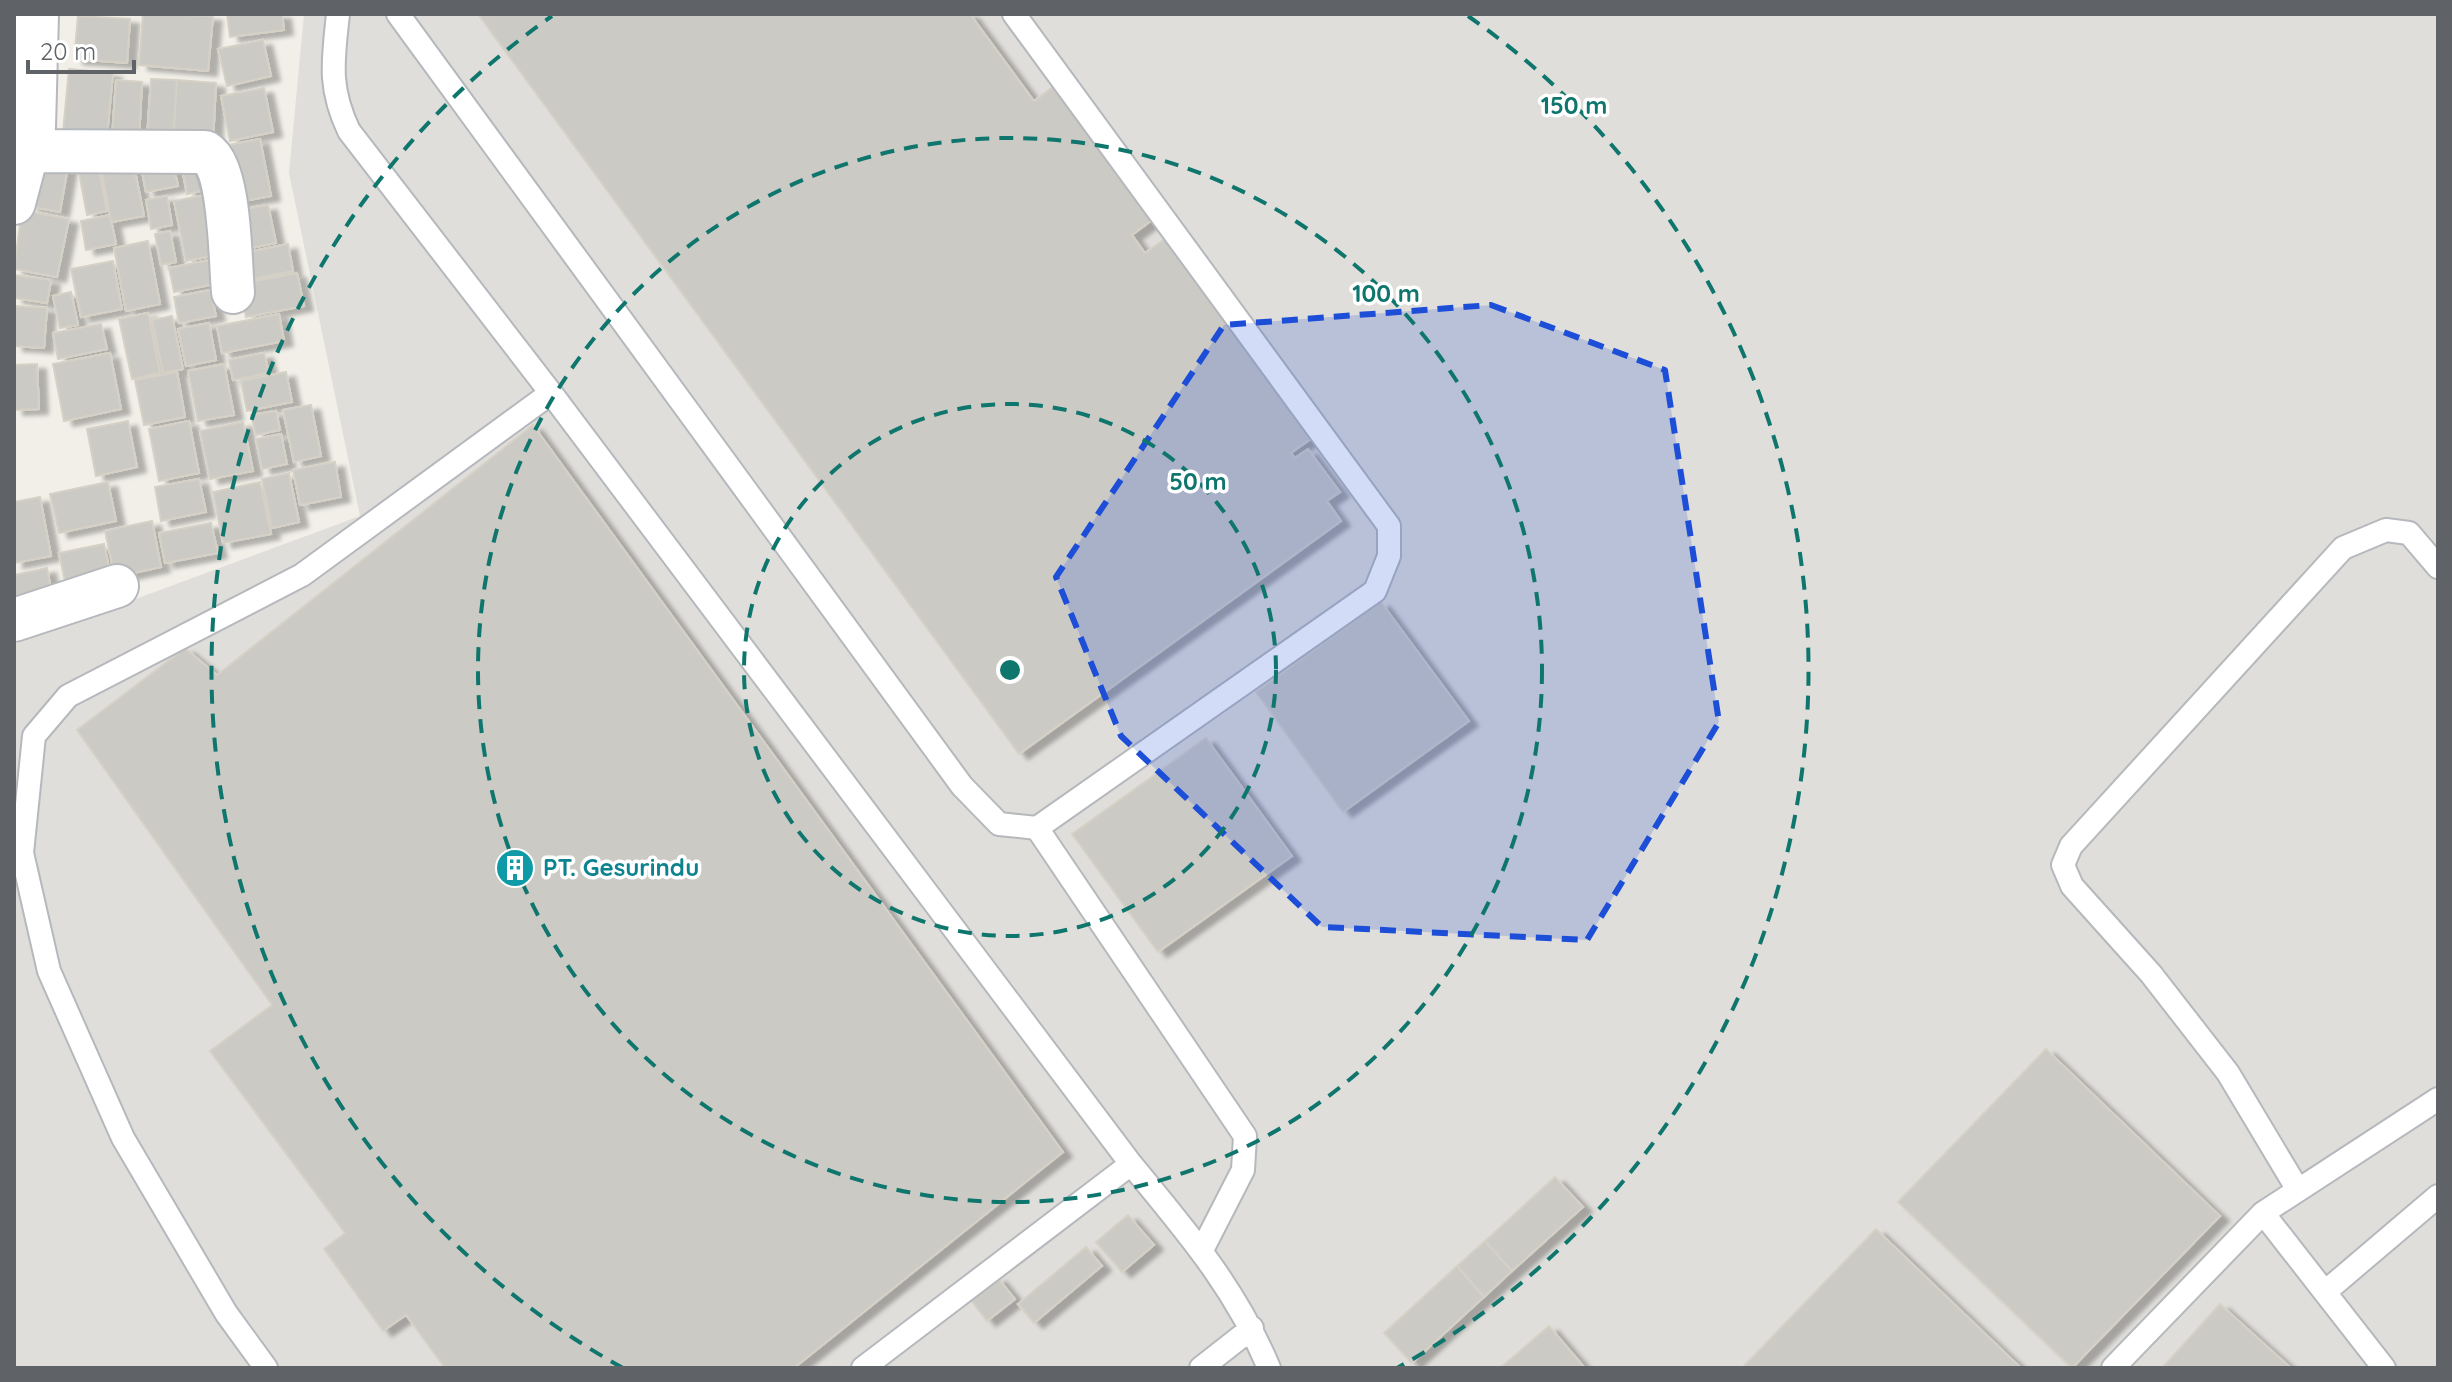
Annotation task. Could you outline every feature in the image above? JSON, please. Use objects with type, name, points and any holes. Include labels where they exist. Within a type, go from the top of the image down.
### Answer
[{"type":"street","points":[[14,203],[37,14]]},
{"type":"street","points":[[25,132],[205,152],[214,157],[222,176],[233,292]]},
{"type":"street","points":[[14,620],[117,586]]},
{"type":"lane","points":[[338,14],[332,62],[336,103],[349,131],[551,393],[1131,1164],[1202,1250],[1236,1298],[1269,1368]]},
{"type":"lane","points":[[398,14],[962,786],[999,824],[1037,828],[1375,591],[1389,556],[1389,526],[1014,14]]},
{"type":"lane","points":[[266,1368],[226,1313],[123,1138],[49,971],[22,853],[34,736],[68,696],[302,575],[551,393]]},
{"type":"lane","points":[[2298,1190],[2228,1073],[2151,974],[2072,886],[2063,865],[2071,846],[2343,548],[2386,530],[2409,533],[2438,567]]},
{"type":"lane","points":[[1037,828],[1245,1136],[1243,1170],[1202,1250]]},
{"type":"lane","points":[[2113,1368],[2263,1213],[2438,1099]]},
{"type":"lane","points":[[863,1368],[1131,1164]]},
{"type":"lane","points":[[2325,1292],[2438,1196]]},
{"type":"lane","points":[[2263,1213],[2384,1368]]},
{"type":"lane","points":[[1201,1368],[1252,1328]]},
{"type":"highlighted area","points":[[1491,305],[1665,370],[1719,722],[1587,940],[1322,927],[1121,736],[1056,577],[1224,325]]},
{"type":"shaded area","points":[[304,14],[2438,14],[2438,1368],[14,1368],[14,644],[360,516],[289,173]]},
{"type":"building","points":[[143,14],[213,16],[208,71],[139,65]]},
{"type":"building","points":[[227,14],[282,14],[284,30],[230,37]]},
{"type":"building","points":[[478,14],[970,14],[1034,101],[1054,86],[1152,220],[1132,235],[1145,253],[1166,238],[1312,438],[1291,453],[1295,458],[1308,449],[1340,492],[1327,501],[1341,521],[1019,754]]},
{"type":"building","points":[[78,16],[130,19],[127,63],[74,59]]},
{"type":"building","points":[[263,40],[271,76],[227,86],[218,49]]},
{"type":"building","points":[[69,69],[113,73],[107,136],[63,132]]},
{"type":"building","points":[[151,79],[177,80],[173,141],[147,139]]},
{"type":"building","points":[[116,80],[142,82],[139,140],[112,138]]},
{"type":"building","points":[[177,80],[216,83],[213,143],[173,141]]},
{"type":"building","points":[[264,88],[273,132],[230,141],[221,96]]},
{"type":"building","points":[[260,139],[271,196],[233,203],[223,146]]},
{"type":"building","points":[[97,159],[107,211],[87,215],[77,163]]},
{"type":"building","points":[[172,159],[178,186],[146,192],[141,166]]},
{"type":"building","points":[[37,160],[68,166],[60,212],[29,206]]},
{"type":"building","points":[[133,161],[144,216],[111,222],[101,168]]},
{"type":"building","points":[[210,161],[215,188],[187,194],[182,167]]},
{"type":"building","points":[[210,194],[222,254],[186,261],[174,201]]},
{"type":"building","points":[[167,196],[172,225],[151,229],[146,200]]},
{"type":"building","points":[[268,205],[276,243],[236,251],[228,212]]},
{"type":"building","points":[[22,210],[69,219],[57,277],[14,269]]},
{"type":"building","points":[[110,215],[116,244],[86,250],[81,221]]},
{"type":"building","points":[[170,231],[176,262],[161,265],[155,234]]},
{"type":"building","points":[[148,241],[160,304],[126,311],[114,248]]},
{"type":"building","points":[[288,244],[293,271],[244,281],[238,254]]},
{"type":"building","points":[[220,258],[225,282],[174,292],[169,268]]},
{"type":"building","points":[[113,261],[122,309],[81,317],[71,269]]},
{"type":"building","points":[[297,273],[304,306],[246,317],[239,284]]},
{"type":"building","points":[[14,275],[51,280],[47,303],[14,298]]},
{"type":"building","points":[[210,290],[216,316],[179,323],[174,297]]},
{"type":"building","points":[[71,292],[78,325],[60,328],[53,296]]},
{"type":"building","points":[[14,306],[47,308],[44,348],[14,346]]},
{"type":"building","points":[[148,313],[160,373],[132,379],[119,319]]},
{"type":"building","points":[[279,314],[284,341],[222,353],[217,326]]},
{"type":"building","points":[[172,316],[183,369],[163,373],[152,320]]},
{"type":"building","points":[[209,323],[216,360],[186,366],[178,329]]},
{"type":"building","points":[[101,324],[107,349],[58,359],[53,333]]},
{"type":"building","points":[[110,353],[121,409],[64,421],[53,364]]},
{"type":"building","points":[[264,353],[269,373],[233,380],[229,360]]},
{"type":"building","points":[[37,364],[39,409],[14,410],[14,365]]},
{"type":"building","points":[[224,364],[234,415],[198,421],[188,371]]},
{"type":"building","points":[[177,372],[185,417],[144,425],[135,380]]},
{"type":"building","points":[[286,372],[292,402],[247,411],[241,381]]},
{"type":"building","points":[[311,405],[321,456],[294,462],[283,410]]},
{"type":"building","points":[[276,411],[280,430],[256,435],[251,415]]},
{"type":"building","points":[[128,421],[137,467],[96,476],[87,429]]},
{"type":"building","points":[[189,421],[199,473],[159,481],[149,429]]},
{"type":"building","points":[[243,422],[253,471],[210,479],[200,431]]},
{"type":"building","name":"PT. Gesurindu","points":[[533,425],[1063,1152],[794,1368],[445,1368],[406,1315],[383,1331],[324,1249],[345,1233],[210,1051],[272,1005],[77,730],[185,648],[217,675]]},
{"type":"building","points":[[281,434],[287,464],[262,469],[256,439]]},
{"type":"building","points":[[335,462],[341,497],[300,505],[293,470]]},
{"type":"building","points":[[289,473],[299,522],[272,528],[262,479]]},
{"type":"building","points":[[199,479],[206,512],[161,521],[155,487]]},
{"type":"building","points":[[108,482],[116,521],[59,533],[50,494]]},
{"type":"building","points":[[260,482],[271,534],[223,543],[213,492]]},
{"type":"building","points":[[40,497],[51,556],[14,563],[14,502]]},
{"type":"building","points":[[152,521],[161,567],[115,577],[105,531]]},
{"type":"building","points":[[211,523],[218,553],[165,563],[159,533]]},
{"type":"building","points":[[104,544],[112,582],[67,591],[59,553]]},
{"type":"building","points":[[47,568],[53,601],[14,609],[14,575]]},
{"type":"building","points":[[1381,602],[1469,721],[1343,812],[1256,692]]},
{"type":"building","points":[[1206,738],[1292,856],[1158,952],[1072,834]]},
{"type":"building","points":[[2046,1049],[2220,1216],[2072,1368],[1898,1202]]},
{"type":"building","points":[[1555,1177],[1583,1207],[1512,1271],[1485,1241]]},
{"type":"building","points":[[1128,1215],[1154,1245],[1122,1272],[1096,1242]]},
{"type":"building","points":[[1876,1229],[2021,1368],[1742,1368]]},
{"type":"building","points":[[1485,1241],[1512,1271],[1484,1297],[1457,1266]]},
{"type":"building","points":[[1086,1247],[1102,1266],[1034,1323],[1018,1304]]},
{"type":"building","points":[[1457,1266],[1484,1297],[1412,1363],[1384,1333]]},
{"type":"building","points":[[997,1277],[1015,1299],[987,1321],[970,1299]]},
{"type":"building","points":[[2220,1304],[2291,1368],[2162,1368]]},
{"type":"building","points":[[1549,1326],[1585,1368],[1500,1368]]},
{"type":"waterway","points":[[14,20],[14,59]]},
{"type":"place","name":"PT. Gesurindu","points":[[515,868]]}]
